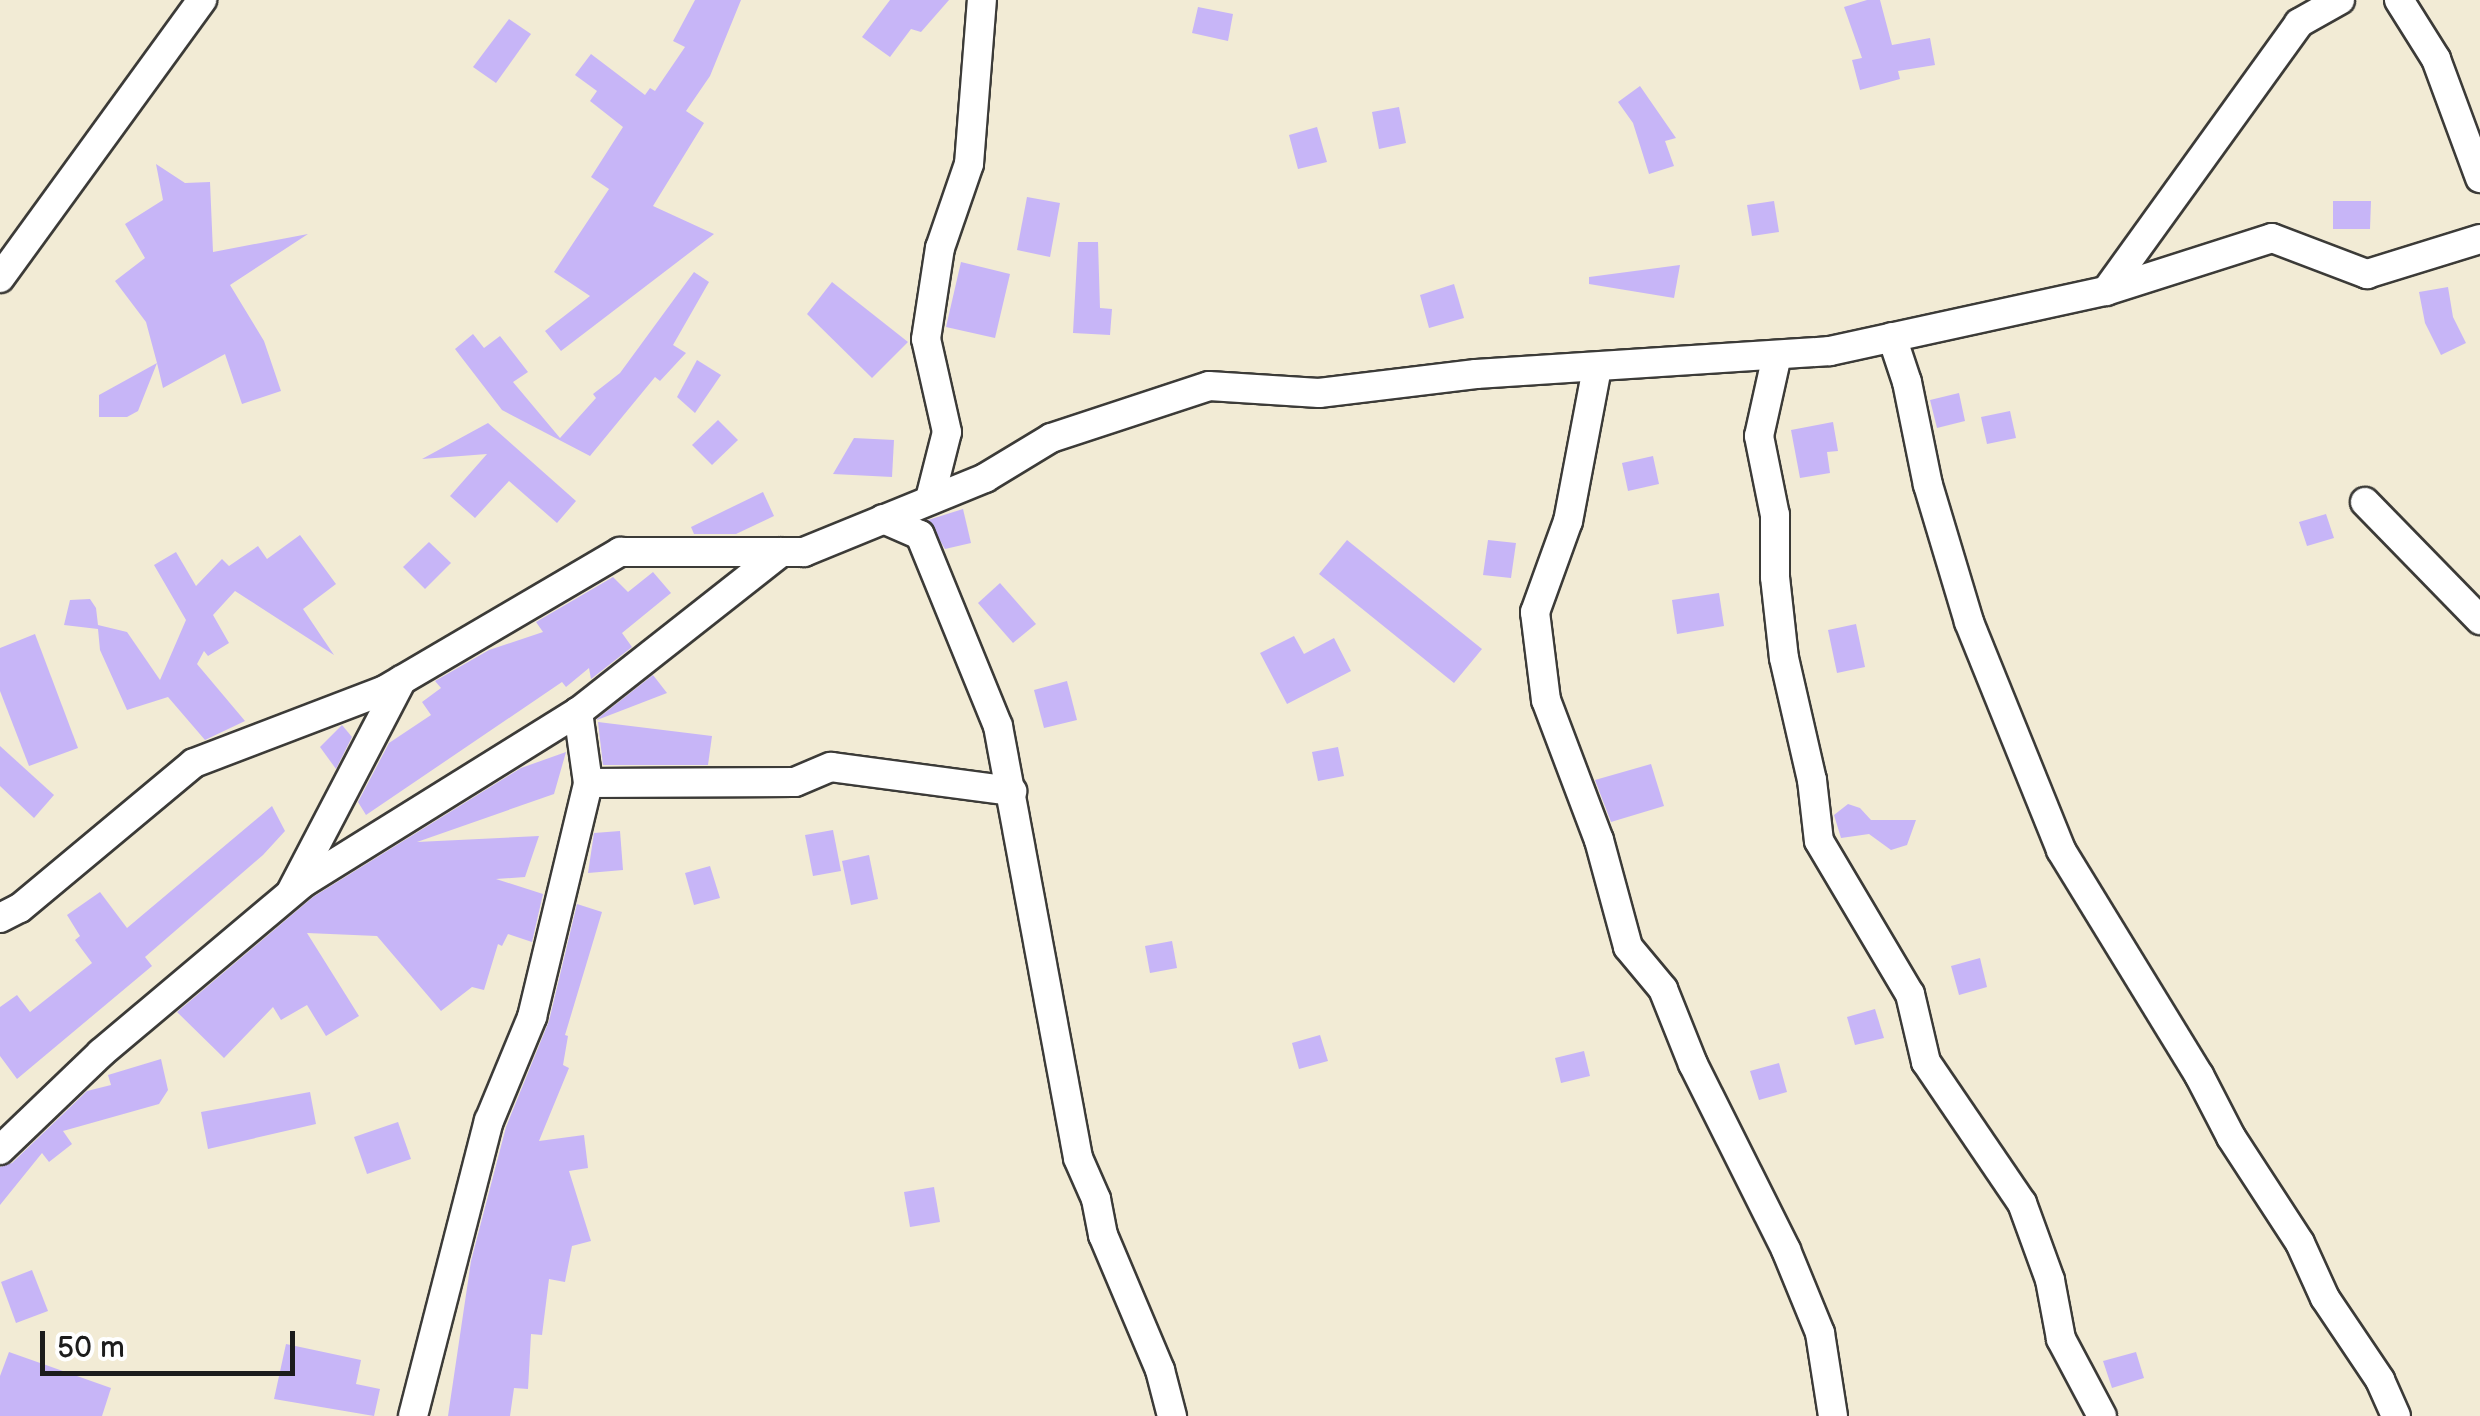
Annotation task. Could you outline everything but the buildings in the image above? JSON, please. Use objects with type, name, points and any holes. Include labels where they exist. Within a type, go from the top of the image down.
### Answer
[{"type":"street","points":[[0,278],[202,0]]},
{"type":"street","points":[[930,499],[947,432],[926,339],[940,248],[969,164],[982,0]]},
{"type":"street","points":[[2106,290],[2299,23],[2340,0]]},
{"type":"street","points":[[2399,0],[2436,58],[2480,178]]},
{"type":"street","points":[[0,918],[20,908],[194,763],[403,679],[620,552],[804,552],[985,478],[1051,438],[1208,386],[1319,393],[1476,374],[1830,351],[2106,290],[2272,238],[2367,274],[2480,239]]},
{"type":"street","points":[[1892,337],[1907,382],[1928,485],[1970,622],[2061,850],[2199,1075],[2230,1137],[2300,1243],[2325,1298],[2380,1380],[2396,1416]]},
{"type":"street","points":[[1778,355],[1759,436],[1775,516],[1775,577],[1784,658],[1812,780],[1820,842],[1910,994],[1926,1062],[2022,1203],[2050,1280],[2061,1339],[2102,1416]]},
{"type":"street","points":[[1597,368],[1568,521],[1535,612],[1546,700],[1599,840],[1628,947],[1663,989],[1693,1064],[1786,1250],[1820,1333],[1833,1416]]},
{"type":"street","points":[[2366,502],[2480,620]]},
{"type":"street","points":[[883,519],[920,535],[998,726],[1053,1040],[1078,1158],[1096,1199],[1103,1235],[1160,1370],[1172,1416]]},
{"type":"street","points":[[0,1150],[101,1053],[290,894],[445,792],[578,712],[781,552]]},
{"type":"street","points":[[290,894],[403,679]]},
{"type":"street","points":[[413,1416],[489,1122],[532,1016],[588,783],[578,712]]},
{"type":"street","points":[[588,783],[794,782],[831,767],[1012,791]]}]
